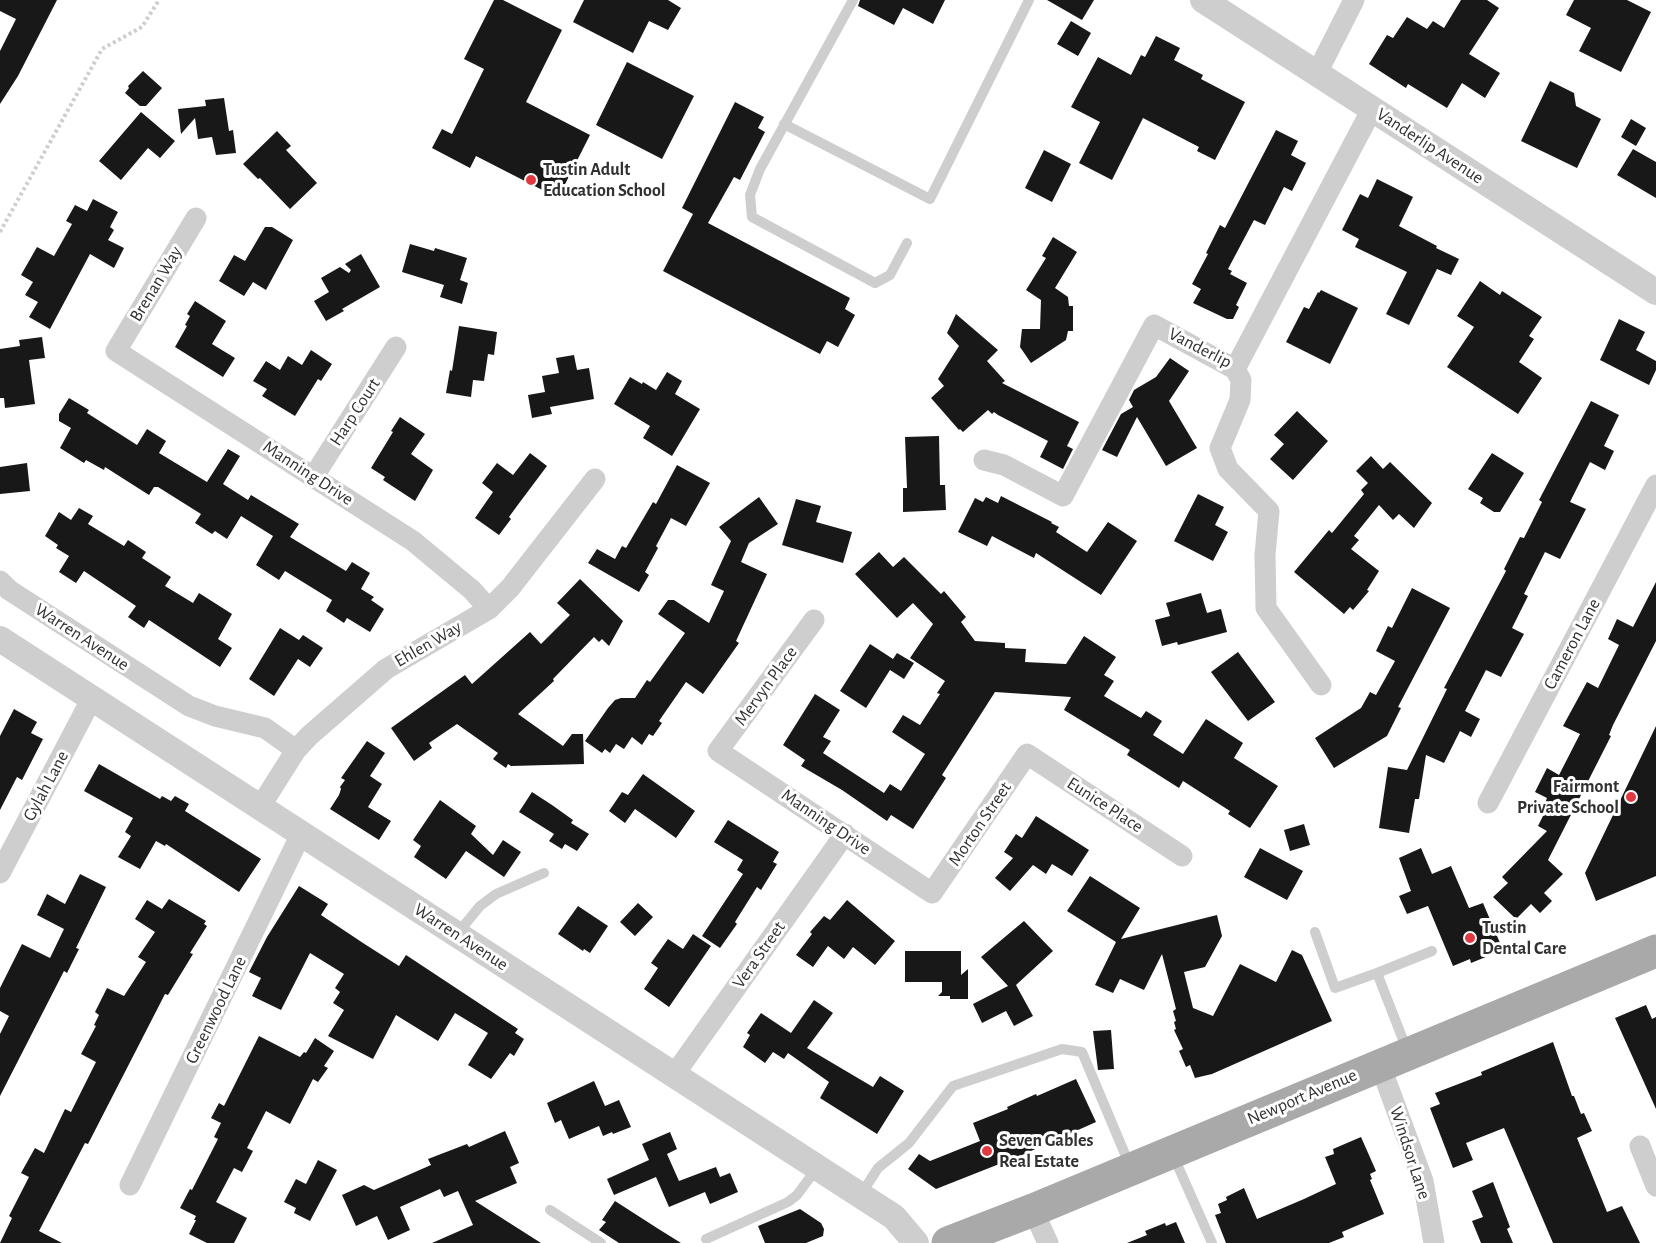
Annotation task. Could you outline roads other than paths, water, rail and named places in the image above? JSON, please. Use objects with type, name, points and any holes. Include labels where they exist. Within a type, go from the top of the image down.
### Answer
[{"type":"main road","name":"Newport Avenue","points":[[948,1243],[1033,1210],[1656,951]]},
{"type":"street","name":"Vanderlip Avenue","points":[[1203,0],[1656,292]]},
{"type":"street","points":[[1317,74],[1354,0]]},
{"type":"street","name":"Vanderlip","points":[[984,460],[1004,465],[1063,496],[1154,325],[1235,369],[1372,109]]},
{"type":"street","name":"Brenan Way","points":[[116,351],[196,218]]},
{"type":"street","name":"Harp Court","points":[[314,476],[396,347]]},
{"type":"street","name":"Manning Drive","points":[[116,351],[412,541],[472,590],[489,609]]},
{"type":"street","points":[[1235,369],[1241,380],[1240,400],[1220,448],[1228,469],[1269,511],[1265,555],[1266,608],[1320,685]]},
{"type":"street","name":"Ehlen Way","points":[[260,807],[296,750],[386,669],[489,609],[510,588],[595,479]]},
{"type":"street","name":"Cameron Lane","points":[[1488,803],[1656,485]]},
{"type":"street","name":"Warren Avenue","points":[[0,581],[9,590],[189,706],[215,716],[265,728],[296,750]]},
{"type":"street","name":"Mervyn Place","points":[[718,751],[814,620]]},
{"type":"street","name":"Warren Avenue","points":[[0,639],[894,1217],[916,1243]]},
{"type":"street","name":"Gylah Lane","points":[[0,873],[92,698]]},
{"type":"street","name":"Manning Drive","points":[[718,751],[932,893]]},
{"type":"street","name":"Eunice Place","points":[[1027,754],[1182,856]]},
{"type":"street","name":"Morton Street","points":[[932,893],[1027,754]]},
{"type":"street","name":"Greenwood Lane","points":[[130,1185],[301,834]]},
{"type":"street","name":"Vera Street","points":[[674,1075],[845,834]]},
{"type":"street","name":"Windsor Lane","points":[[1394,1059],[1423,1181],[1434,1243]]},
{"type":"street","points":[[1640,1146],[1656,1186]]},
{"type":"street","points":[[1033,1210],[1048,1243]]},
{"type":"lane","points":[[853,0],[760,169],[750,195],[752,217],[876,283],[890,275],[907,243]]},
{"type":"lane","points":[[784,124],[930,200],[1029,0]]},
{"type":"lane","points":[[457,934],[480,906],[496,894],[544,873]]},
{"type":"lane","points":[[1315,932],[1335,988],[1432,951]]},
{"type":"lane","points":[[1377,973],[1394,1059]]},
{"type":"lane","points":[[860,1196],[878,1168],[909,1143],[953,1086],[1062,1049],[1082,1052],[1132,1169]]},
{"type":"lane","points":[[1172,1152],[1212,1243]]},
{"type":"lane","points":[[706,1239],[788,1202],[797,1196],[817,1168]]},
{"type":"lane","points":[[550,1210],[600,1243]]},
{"type":"place","name":"Tustin Adult Education School","points":[[531,180]]},
{"type":"place","name":"Fairmont Private School","points":[[1631,797]]},
{"type":"place","name":"Tustin Dental Care","points":[[1470,938]]},
{"type":"place","name":"Seven Gables Real Estate","points":[[987,1151]]}]
